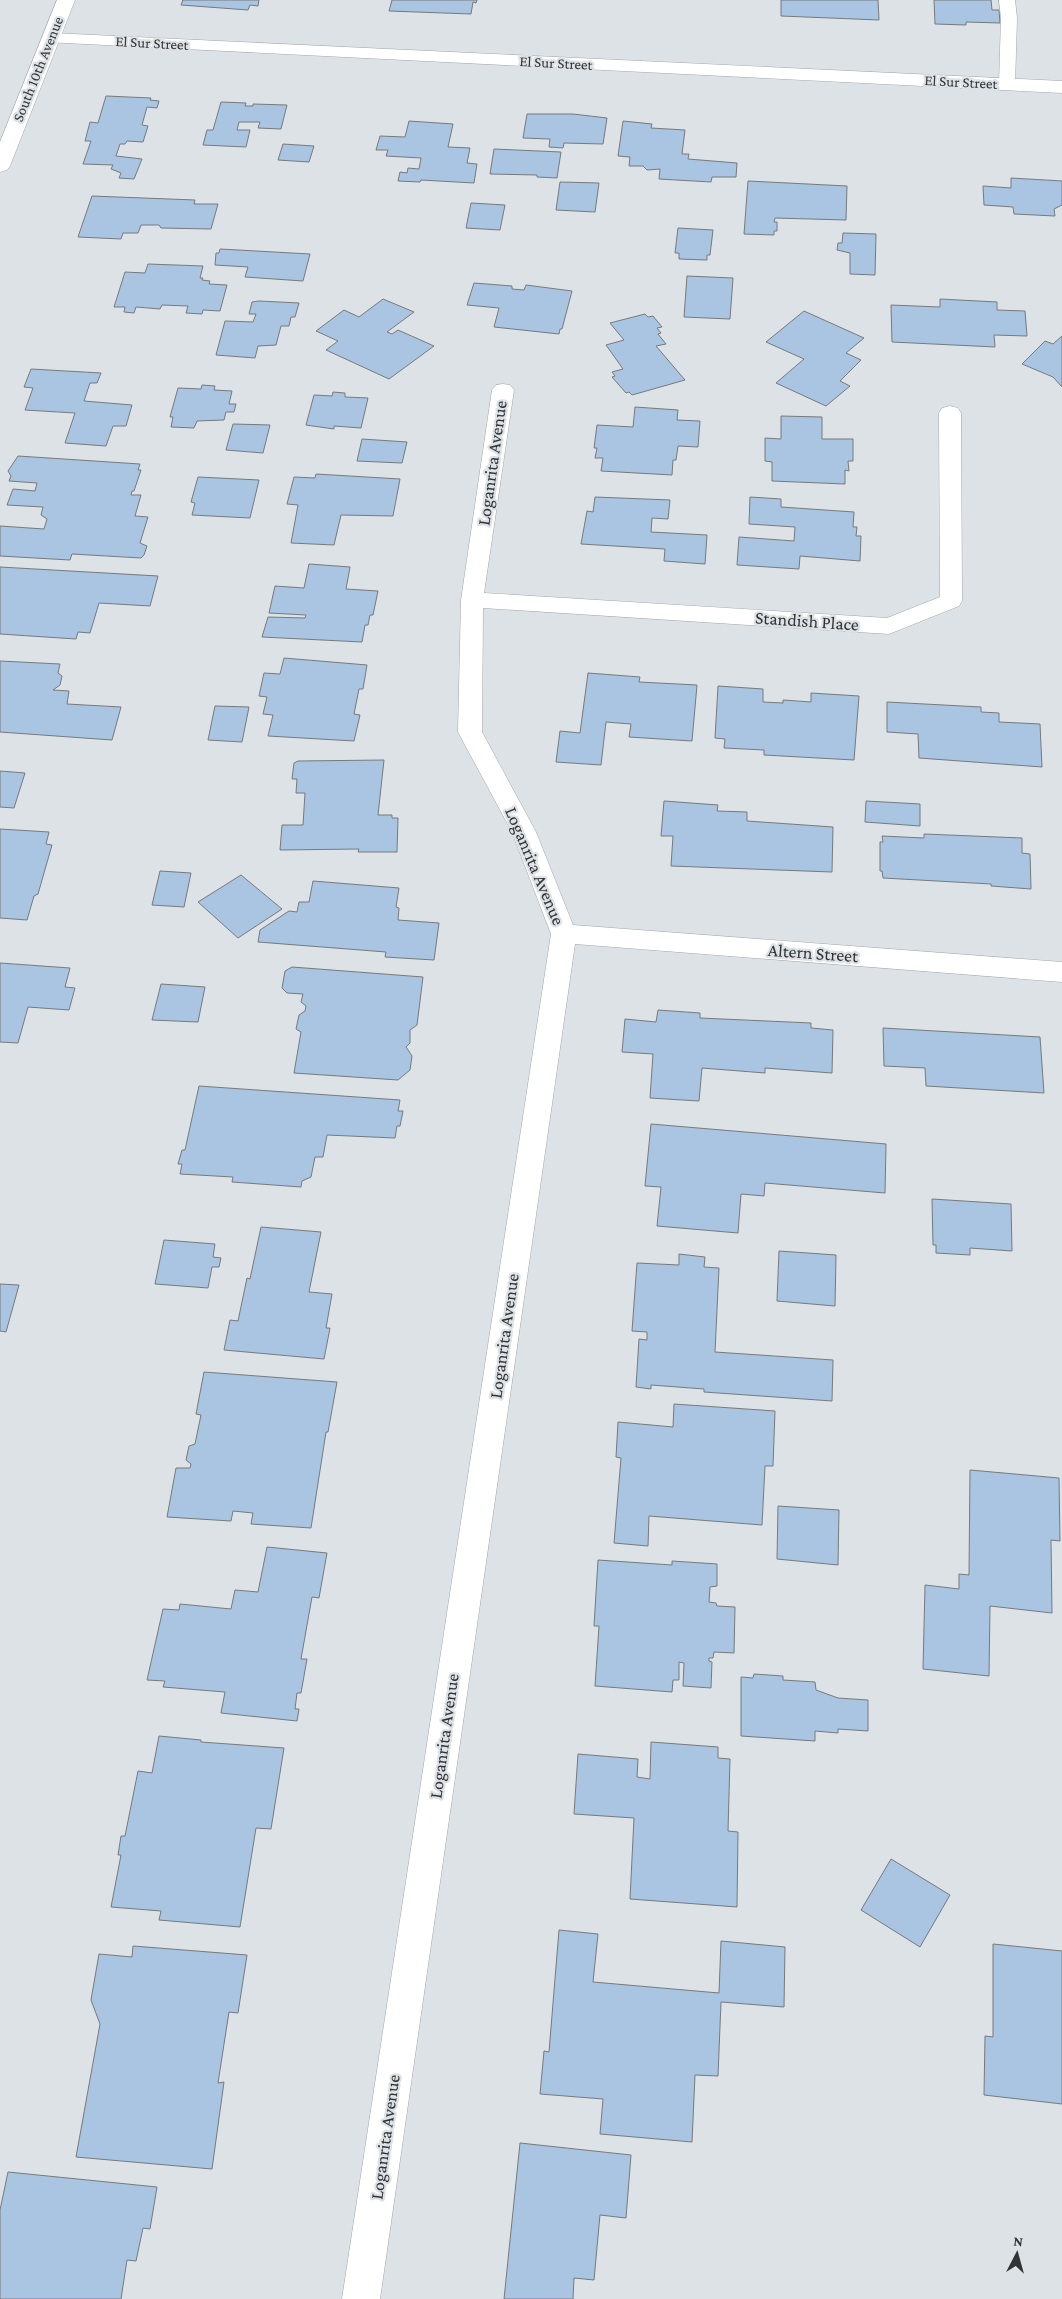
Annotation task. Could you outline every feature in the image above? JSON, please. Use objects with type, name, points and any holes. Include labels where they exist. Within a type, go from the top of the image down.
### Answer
[{"type":"street","name":"South 10th Avenue","points":[[0,166],[66,0]]},
{"type":"street","name":"El Sur Street","points":[[51,38],[1062,87]]},
{"type":"street","name":"Loganrita Avenue","points":[[361,2299],[564,934],[524,832],[470,732],[472,600],[503,390]]},
{"type":"street","name":"Standish Place","points":[[472,600],[889,626],[951,601],[950,413]]},
{"type":"street","name":"Altern Street","points":[[564,934],[1062,972]]},
{"type":"lane","points":[[1007,0],[1009,18],[1007,84]]},
{"type":"building","points":[[183,0],[259,0],[258,6],[250,5],[248,10],[181,5]]},
{"type":"building","points":[[392,0],[477,0],[476,3],[473,2],[471,14],[389,11]]},
{"type":"building","points":[[781,0],[878,0],[879,20],[781,16]]},
{"type":"building","points":[[934,0],[991,0],[992,10],[999,10],[1000,23],[966,22],[966,25],[935,24]]},
{"type":"building","points":[[106,96],[151,98],[150,100],[159,101],[157,108],[147,107],[142,125],[148,126],[143,142],[127,141],[125,144],[120,144],[116,156],[142,159],[134,179],[119,178],[121,173],[111,169],[113,165],[83,164],[91,141],[85,141],[90,122],[98,123]]},
{"type":"building","points":[[221,102],[246,103],[245,106],[253,106],[253,104],[287,105],[281,129],[258,128],[260,122],[239,122],[237,130],[250,130],[246,147],[203,145],[207,130],[213,130]]},
{"type":"building","points":[[527,114],[573,114],[607,118],[603,144],[564,143],[563,148],[549,147],[550,139],[523,138]]},
{"type":"building","points":[[409,121],[453,124],[448,147],[470,148],[467,163],[477,164],[474,183],[421,180],[420,182],[398,181],[400,172],[407,173],[408,168],[419,169],[421,158],[386,156],[388,150],[376,150],[380,136],[405,137]]},
{"type":"building","points":[[623,121],[652,124],[651,128],[685,130],[682,154],[689,154],[688,159],[737,163],[736,177],[712,177],[711,182],[659,179],[660,169],[647,170],[643,166],[629,166],[630,157],[618,156]]},
{"type":"building","points":[[283,144],[314,146],[309,162],[278,160]]},
{"type":"building","points":[[494,149],[561,152],[557,178],[537,177],[537,175],[490,174]]},
{"type":"building","points":[[1011,178],[1062,181],[1062,205],[1054,209],[1055,216],[1014,214],[1013,207],[984,205],[983,186],[1011,188]]},
{"type":"building","points":[[748,181],[847,186],[846,220],[775,218],[774,222],[777,222],[777,231],[774,231],[774,235],[744,234]]},
{"type":"building","points":[[560,182],[599,183],[595,212],[556,210]]},
{"type":"building","points":[[92,196],[195,200],[194,204],[218,204],[211,229],[161,228],[159,225],[141,225],[138,233],[123,233],[121,239],[78,237]]},
{"type":"building","points":[[471,203],[505,205],[500,230],[466,228]]},
{"type":"building","points":[[678,228],[713,230],[710,255],[707,255],[707,260],[679,259],[679,253],[675,253]]},
{"type":"building","points":[[843,233],[876,234],[875,275],[850,274],[850,253],[837,250],[838,243],[842,243]]},
{"type":"building","points":[[220,249],[310,254],[303,281],[245,277],[248,267],[215,265],[216,253],[219,253]]},
{"type":"building","points":[[148,264],[203,266],[200,278],[203,278],[202,280],[210,281],[209,284],[227,285],[220,311],[203,310],[202,314],[186,313],[188,306],[162,305],[160,309],[136,307],[134,313],[124,312],[125,307],[114,307],[125,272],[145,273]]},
{"type":"building","points":[[687,276],[733,278],[730,319],[684,317]]},
{"type":"building","points":[[474,283],[512,286],[512,289],[524,290],[526,285],[572,291],[562,329],[560,329],[559,334],[494,327],[499,308],[467,305]]},
{"type":"building","points":[[383,299],[414,312],[387,332],[392,334],[398,330],[434,346],[389,379],[326,350],[338,341],[316,331],[344,310],[359,317]]},
{"type":"building","points":[[940,299],[997,302],[997,310],[1025,311],[1027,336],[994,335],[995,347],[892,342],[891,305],[940,307]]},
{"type":"building","points":[[252,302],[299,303],[295,317],[291,317],[289,326],[281,326],[276,345],[258,346],[255,358],[216,355],[225,321],[253,322],[256,314],[249,314]]},
{"type":"building","points":[[804,311],[864,338],[846,353],[861,360],[840,381],[850,386],[826,406],[776,383],[804,359],[766,342]]},
{"type":"building","points":[[645,314],[648,317],[653,316],[662,327],[657,328],[661,333],[658,334],[666,344],[656,346],[685,380],[632,395],[629,392],[626,393],[612,377],[615,376],[612,372],[623,369],[606,345],[624,340],[610,323]]},
{"type":"building","points":[[1062,336],[1062,387],[1053,377],[1022,364],[1045,341],[1053,344]]},
{"type":"building","points":[[31,369],[101,373],[97,383],[90,383],[84,401],[132,405],[126,426],[113,426],[106,446],[65,443],[75,413],[25,410],[33,388],[24,387]]},
{"type":"building","points":[[202,385],[215,386],[214,390],[232,391],[229,404],[236,404],[234,412],[226,412],[224,420],[197,421],[194,428],[171,427],[173,417],[170,417],[178,388],[201,389]]},
{"type":"building","points":[[333,392],[345,393],[345,397],[368,398],[361,428],[334,426],[334,429],[306,425],[314,395],[332,396]]},
{"type":"building","points":[[635,407],[678,410],[677,420],[700,421],[698,447],[678,446],[676,460],[673,460],[672,475],[601,471],[603,458],[595,458],[597,448],[594,448],[597,425],[633,427]]},
{"type":"building","points":[[781,416],[822,417],[822,439],[853,439],[853,461],[848,461],[849,471],[845,470],[845,484],[772,481],[772,462],[765,461],[765,438],[781,439]]},
{"type":"building","points":[[233,424],[270,425],[263,453],[226,450]]},
{"type":"building","points":[[362,439],[407,442],[402,463],[357,461]]},
{"type":"building","points":[[18,456],[140,464],[138,470],[141,470],[131,495],[141,495],[135,516],[148,517],[140,543],[147,546],[144,555],[141,558],[72,554],[70,560],[0,556],[0,526],[44,529],[47,519],[41,515],[43,507],[7,505],[13,489],[35,491],[37,483],[9,481],[11,476],[8,471]]},
{"type":"building","points":[[316,474],[400,479],[393,516],[341,515],[334,545],[291,543],[298,505],[287,504],[294,477],[315,478]]},
{"type":"building","points":[[198,477],[259,480],[250,518],[192,515],[195,503],[191,502]]},
{"type":"building","points":[[595,497],[670,500],[668,519],[652,518],[651,532],[707,535],[705,564],[664,561],[665,549],[581,544],[587,511],[593,512]]},
{"type":"building","points":[[750,497],[781,499],[781,507],[854,512],[853,527],[857,527],[856,536],[861,536],[860,561],[800,556],[799,569],[737,565],[739,537],[794,541],[795,527],[749,524]]},
{"type":"building","points":[[309,564],[350,567],[346,589],[378,591],[373,615],[370,615],[368,625],[365,625],[362,642],[262,637],[268,617],[305,618],[306,615],[269,613],[275,586],[304,588]]},
{"type":"building","points":[[0,567],[158,576],[150,606],[99,603],[90,633],[78,632],[76,639],[0,634]]},
{"type":"building","points":[[284,658],[367,665],[363,689],[359,689],[354,714],[360,715],[354,741],[268,736],[273,715],[263,714],[267,697],[259,696],[264,673],[280,674]]},
{"type":"building","points":[[0,661],[60,664],[58,673],[62,676],[60,685],[53,690],[69,691],[67,704],[121,707],[112,740],[0,732]]},
{"type":"building","points":[[588,673],[640,677],[639,682],[697,685],[692,741],[629,737],[631,724],[606,722],[601,765],[556,762],[560,731],[580,733]]},
{"type":"building","points":[[718,686],[763,689],[763,702],[783,703],[783,700],[811,702],[811,693],[859,696],[854,760],[764,755],[764,750],[724,748],[725,739],[715,738]]},
{"type":"building","points":[[887,702],[981,707],[981,712],[999,713],[999,722],[1040,724],[1042,767],[919,758],[918,734],[887,732]]},
{"type":"building","points":[[215,706],[249,707],[242,742],[208,740]]},
{"type":"building","points":[[384,760],[378,815],[392,815],[392,818],[398,818],[397,852],[358,852],[359,849],[280,850],[282,825],[303,825],[305,793],[296,793],[297,779],[292,779],[294,763],[298,761]]},
{"type":"building","points":[[0,771],[25,773],[14,808],[0,807]]},
{"type":"building","points":[[664,801],[718,805],[717,811],[747,812],[747,821],[833,827],[832,872],[671,866],[673,836],[661,836]]},
{"type":"building","points":[[866,801],[920,804],[920,826],[865,822]]},
{"type":"building","points":[[0,829],[49,832],[46,844],[52,845],[38,894],[34,896],[27,920],[0,918]]},
{"type":"building","points":[[924,834],[1022,838],[1022,853],[1030,854],[1031,889],[991,886],[991,884],[883,878],[882,871],[880,871],[880,842],[883,842],[882,836],[924,838]]},
{"type":"building","points":[[160,871],[191,873],[184,907],[152,905]]},
{"type":"building","points":[[241,875],[282,909],[238,938],[198,902]]},
{"type":"building","points":[[313,881],[399,888],[396,907],[399,908],[398,920],[439,923],[434,960],[385,957],[386,952],[258,942],[260,930],[289,911],[297,912],[299,902],[309,902]]},
{"type":"building","points":[[0,963],[70,968],[65,987],[75,988],[69,1010],[28,1007],[18,1043],[0,1042]]},
{"type":"building","points":[[292,967],[423,977],[417,1025],[410,1030],[410,1043],[406,1047],[412,1056],[410,1070],[398,1080],[294,1073],[301,1032],[296,1029],[299,1015],[305,1011],[306,1006],[301,1002],[303,994],[287,993],[282,988],[285,971]]},
{"type":"building","points":[[161,984],[205,987],[198,1022],[152,1020]]},
{"type":"building","points":[[658,1010],[700,1013],[700,1018],[811,1023],[811,1028],[833,1030],[832,1073],[765,1068],[765,1073],[702,1068],[699,1101],[650,1098],[653,1054],[622,1052],[625,1019],[656,1022]]},
{"type":"building","points":[[883,1028],[1040,1037],[1044,1093],[926,1086],[925,1068],[884,1066]]},
{"type":"building","points":[[199,1086],[400,1100],[398,1111],[403,1111],[395,1138],[327,1135],[323,1157],[315,1157],[311,1177],[302,1181],[301,1187],[232,1182],[233,1177],[180,1174],[182,1164],[178,1164],[182,1150],[185,1150]]},
{"type":"building","points":[[651,1124],[886,1144],[885,1193],[765,1183],[764,1196],[741,1194],[738,1233],[657,1226],[661,1187],[645,1186]]},
{"type":"building","points":[[932,1199],[1011,1204],[1012,1251],[970,1248],[970,1255],[936,1253],[936,1245],[933,1245]]},
{"type":"building","points":[[261,1227],[321,1232],[309,1292],[332,1294],[326,1328],[330,1328],[324,1359],[224,1350],[230,1320],[238,1321],[247,1278],[250,1279]]},
{"type":"building","points":[[164,1240],[215,1244],[213,1257],[221,1258],[219,1267],[212,1267],[208,1288],[155,1284]]},
{"type":"building","points":[[779,1251],[836,1255],[835,1306],[777,1301]]},
{"type":"building","points":[[679,1254],[705,1257],[704,1267],[719,1268],[715,1352],[833,1360],[832,1401],[704,1392],[704,1389],[651,1385],[651,1389],[636,1387],[639,1339],[647,1340],[647,1332],[632,1331],[637,1263],[679,1265]]},
{"type":"building","points":[[0,1284],[19,1285],[6,1332],[0,1331]]},
{"type":"building","points":[[204,1372],[337,1382],[328,1432],[326,1432],[311,1528],[251,1524],[253,1513],[233,1511],[231,1521],[167,1517],[176,1468],[190,1468],[191,1464],[186,1460],[189,1446],[195,1444],[201,1415],[196,1414]]},
{"type":"building","points":[[674,1404],[775,1411],[773,1466],[765,1466],[762,1525],[649,1516],[648,1546],[614,1543],[621,1458],[616,1457],[618,1422],[673,1427]]},
{"type":"building","points":[[970,1470],[1059,1478],[1060,1541],[1051,1540],[1052,1613],[990,1606],[989,1676],[923,1669],[925,1585],[959,1589],[959,1574],[969,1575]]},
{"type":"building","points":[[778,1506],[839,1510],[838,1565],[777,1559]]},
{"type":"building","points":[[267,1547],[327,1553],[319,1598],[312,1597],[301,1659],[307,1659],[301,1693],[297,1693],[295,1709],[299,1709],[297,1721],[221,1713],[225,1692],[163,1687],[165,1681],[147,1680],[163,1609],[179,1610],[180,1604],[231,1609],[235,1590],[258,1592]]},
{"type":"building","points":[[598,1560],[672,1565],[672,1561],[717,1564],[717,1586],[710,1587],[709,1602],[716,1603],[717,1606],[735,1607],[734,1653],[714,1652],[713,1658],[709,1658],[709,1661],[712,1662],[711,1688],[683,1686],[684,1663],[679,1662],[679,1680],[673,1680],[672,1692],[595,1686],[599,1626],[594,1626]]},
{"type":"building","points":[[754,1674],[783,1676],[783,1680],[815,1682],[816,1690],[838,1698],[868,1700],[868,1731],[838,1729],[838,1733],[815,1731],[815,1741],[741,1736],[741,1677],[753,1678]]},
{"type":"building","points":[[159,1736],[201,1740],[201,1742],[284,1748],[271,1829],[256,1828],[240,1927],[159,1920],[161,1911],[111,1907],[121,1855],[118,1855],[121,1836],[125,1836],[138,1771],[152,1773]]},
{"type":"building","points":[[651,1742],[718,1747],[718,1758],[730,1759],[728,1831],[738,1832],[737,1907],[630,1899],[634,1818],[574,1814],[578,1754],[638,1759],[637,1777],[650,1779]]},
{"type":"building","points":[[891,1859],[950,1895],[920,1947],[861,1910]]},
{"type":"building","points":[[559,1930],[598,1934],[593,1982],[719,1993],[721,1941],[785,1947],[784,2007],[721,2002],[718,2076],[695,2075],[692,2142],[600,2134],[603,2099],[540,2094],[544,2051],[549,2052]]},
{"type":"building","points":[[993,1944],[1062,1951],[1062,2104],[984,2095],[985,2036],[993,2037]]},
{"type":"building","points":[[133,1946],[247,1955],[238,2013],[229,2012],[218,2083],[224,2082],[212,2169],[76,2157],[100,2024],[91,2000],[99,1954],[132,1957]]},
{"type":"building","points":[[520,2143],[631,2155],[626,2218],[600,2215],[594,2280],[574,2278],[573,2299],[504,2299]]},
{"type":"building","points":[[8,2172],[157,2187],[150,2229],[143,2228],[136,2261],[127,2260],[121,2299],[0,2299],[0,2210]]}]
